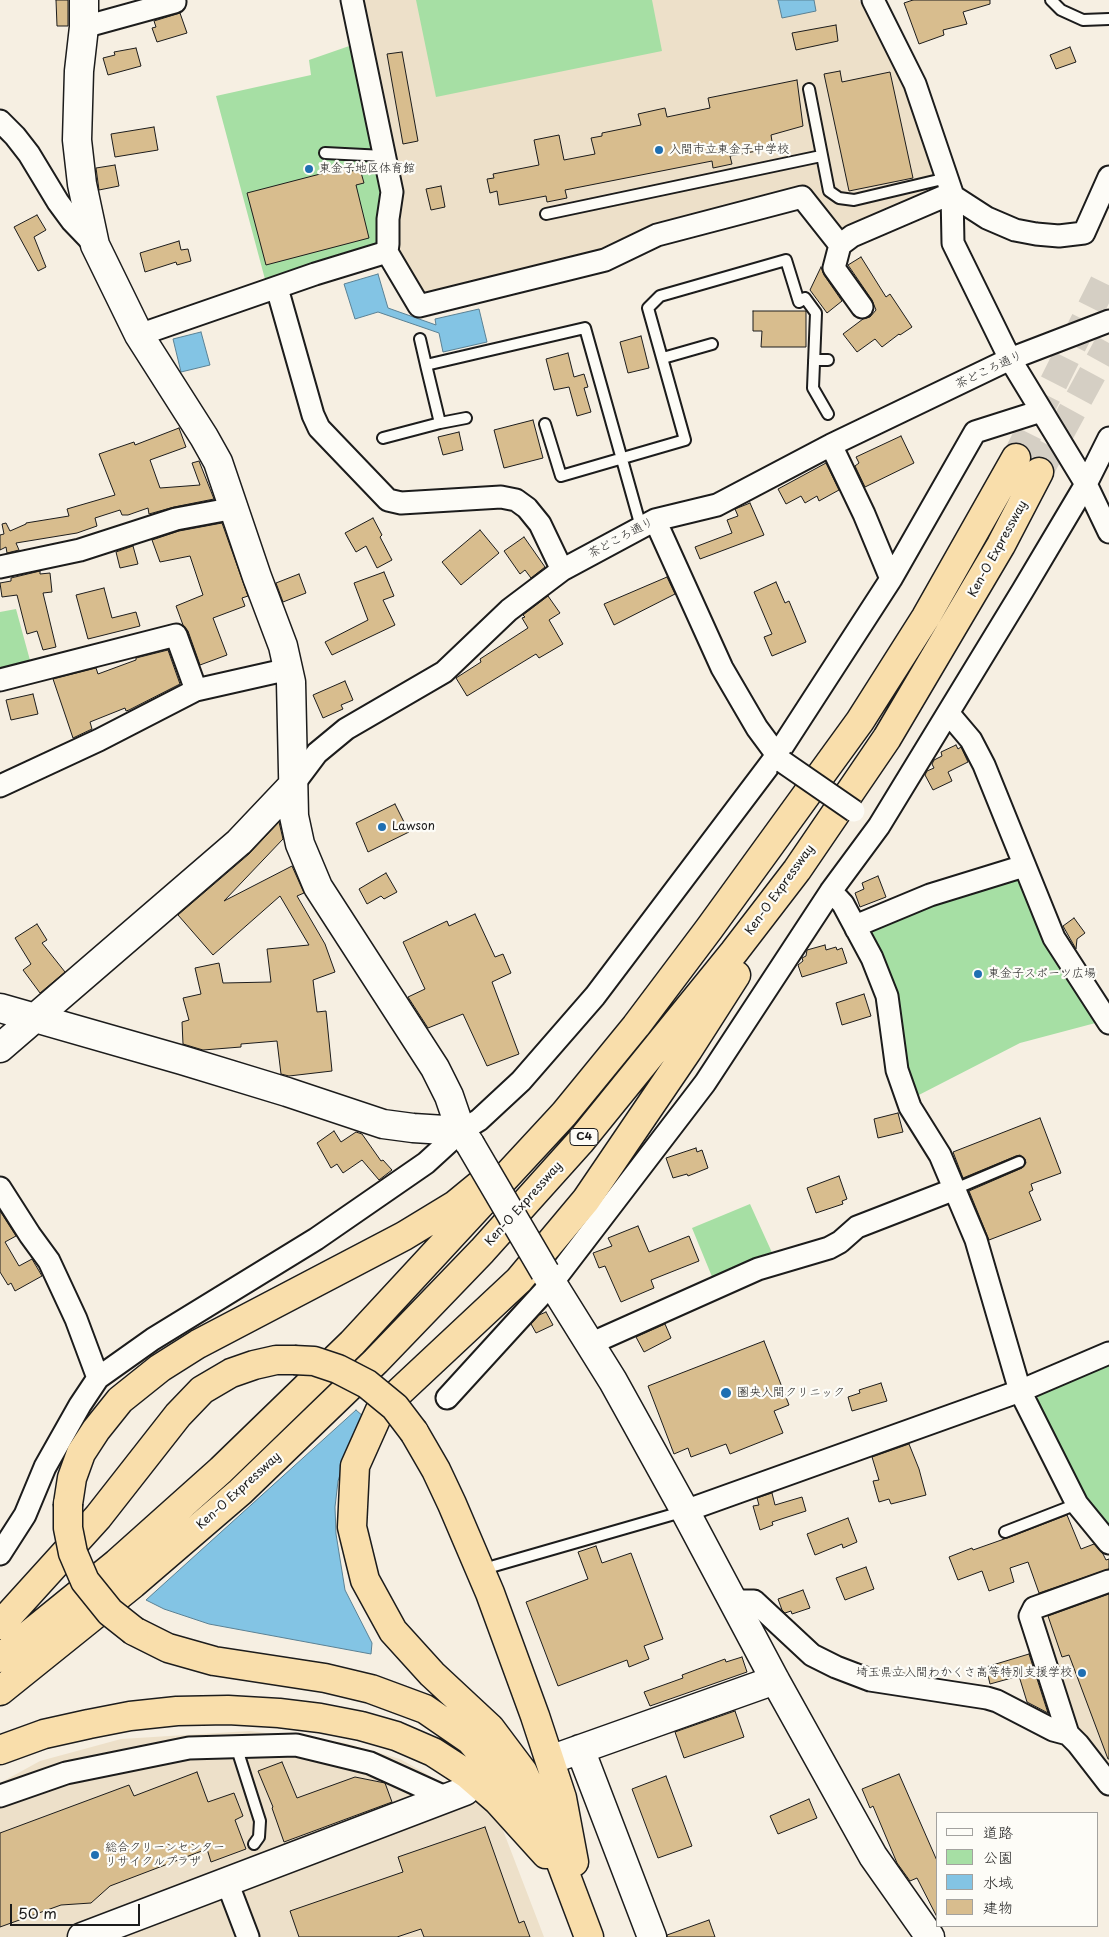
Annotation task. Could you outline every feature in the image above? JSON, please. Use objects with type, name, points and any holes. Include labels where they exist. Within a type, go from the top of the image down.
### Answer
[{"type":"highway","name":"C4","points":[[0,1658],[117,1564],[221,1470],[352,1343],[564,1114],[659,996],[860,721],[926,617],[1016,458]]},
{"type":"highway","name":"Ken-O Expressway","points":[[0,1692],[133,1584],[240,1492],[376,1361],[482,1252],[580,1142],[734,952],[797,870],[887,738],[1001,545],[1040,472]]},
{"type":"highway","points":[[585,1936],[546,1823],[523,1772],[490,1728],[432,1674],[393,1631],[365,1580],[352,1527],[355,1466],[380,1410],[519,1280],[586,1200],[688,1050],[887,738]]},
{"type":"highway","points":[[564,1114],[455,1205],[404,1236],[198,1344],[160,1368],[120,1400],[96,1430],[81,1453],[72,1478],[68,1504],[68,1528],[73,1552],[85,1581],[110,1612],[134,1631],[168,1648],[214,1661],[261,1670],[325,1678],[371,1689],[425,1709],[470,1740],[520,1798],[585,1936]]},
{"type":"highway","points":[[0,1625],[98,1517],[178,1415],[202,1390],[231,1373],[276,1360],[314,1361],[338,1369],[367,1384],[395,1408],[414,1432],[436,1470],[490,1593],[536,1716],[562,1798],[585,1936]]},
{"type":"highway","points":[[0,1750],[44,1734],[89,1724],[130,1716],[178,1711],[236,1710],[320,1718],[361,1726],[396,1736],[433,1752],[466,1774],[498,1801],[546,1854]]},
{"type":"street","points":[[84,0],[77,140],[82,184],[96,245],[139,335],[218,462],[257,577],[283,646],[291,682],[294,738],[294,816],[300,844],[318,887],[435,1068],[466,1138],[548,1277],[613,1381],[686,1511],[732,1601],[873,1856],[930,1937]]},
{"type":"street","points":[[352,0],[392,192],[388,219],[387,252],[419,306],[605,260],[657,234],[802,197],[840,245]]},
{"type":"street","points":[[872,0],[915,84],[951,189],[953,244],[1010,360],[1086,484],[1109,532]]},
{"type":"street","points":[[84,27],[175,2]]},
{"type":"street","points":[[0,121],[29,154],[58,202],[72,221],[96,245]]},
{"type":"street","points":[[951,189],[987,218],[1015,230],[1059,236],[1084,233],[1109,176]]},
{"type":"street","points":[[862,307],[834,268],[840,245],[852,236],[951,189]]},
{"type":"street","points":[[139,335],[315,274],[387,252]]},
{"type":"street","points":[[277,288],[313,415],[319,428],[388,500],[401,503],[500,497],[516,500],[528,508],[540,524],[562,570]]},
{"type":"street","name":"茶どころ通り","points":[[293,785],[317,753],[338,735],[444,672],[508,610],[562,570],[648,523],[717,504],[831,445],[1010,360],[1109,322]]},
{"type":"street","points":[[0,1554],[25,1515],[45,1467],[98,1378],[153,1339],[316,1239],[426,1163],[466,1138],[479,1120],[521,1081],[596,996],[780,759],[891,579],[975,432],[1041,411]]},
{"type":"street","points":[[447,1398],[705,1083],[831,890],[879,826],[1086,484],[1109,438]]},
{"type":"street","points":[[831,445],[864,514],[891,579]]},
{"type":"street","points":[[0,567],[80,550],[176,519],[235,508]]},
{"type":"street","points":[[648,523],[722,668],[758,728],[780,759],[854,811],[879,826]]},
{"type":"street","points":[[0,680],[176,635],[196,690]]},
{"type":"street","points":[[0,786],[99,740],[196,690],[289,669]]},
{"type":"street","points":[[948,714],[971,740],[984,765],[1054,938],[1109,1023]]},
{"type":"street","points":[[0,1048],[239,842],[293,785]]},
{"type":"street","points":[[856,928],[865,922],[930,895],[1024,866]]},
{"type":"street","points":[[831,890],[843,904],[872,958],[887,996],[897,1070],[910,1107],[940,1155],[976,1240],[1020,1391],[1077,1504],[1109,1543]]},
{"type":"street","points":[[0,1008],[288,1092],[383,1124],[466,1138]]},
{"type":"street","points":[[0,1188],[48,1261],[76,1319],[98,1378]]},
{"type":"street","points":[[590,1344],[758,1269],[829,1248],[840,1242],[857,1227],[955,1189]]},
{"type":"street","points":[[686,1511],[1020,1391],[1109,1353]]},
{"type":"street","points":[[1109,1581],[1034,1608],[1030,1616],[1068,1734],[1109,1784]]},
{"type":"street","points":[[732,1601],[754,1602],[812,1655],[836,1667],[870,1680],[987,1698],[997,1701],[1053,1730],[1068,1734]]},
{"type":"street","points":[[652,1937],[571,1753],[775,1680]]},
{"type":"street","points":[[0,1796],[66,1773],[190,1748],[296,1745],[370,1763],[456,1795]]},
{"type":"street","points":[[82,1937],[456,1795]]},
{"type":"street","points":[[227,1882],[248,1937]]},
{"type":"lane","points":[[1051,0],[1061,10],[1083,20],[1109,19]]},
{"type":"lane","points":[[809,89],[829,191],[839,198],[854,200],[951,189]]},
{"type":"lane","points":[[325,153],[384,156]]},
{"type":"lane","points":[[546,214],[821,156]]},
{"type":"lane","points":[[545,424],[561,476],[686,440],[648,308],[660,296],[790,259],[799,302],[805,298],[816,313],[813,388],[828,414]]},
{"type":"lane","points":[[426,365],[585,328],[622,458],[648,523]]},
{"type":"lane","points":[[420,339],[440,423]]},
{"type":"lane","points":[[662,358],[712,344]]},
{"type":"lane","points":[[814,360],[828,360]]},
{"type":"lane","points":[[383,438],[466,418]]},
{"type":"lane","points":[[955,1189],[1019,1162]]},
{"type":"lane","points":[[1005,1532],[1077,1504]]},
{"type":"lane","points":[[494,1566],[686,1511]]},
{"type":"lane","points":[[236,1746],[260,1821],[259,1837],[254,1844]]},
{"type":"shaded area","name":"入間市立東金子中学校","points":[[359,0],[859,0],[894,63],[931,157],[941,191],[837,236],[804,193],[606,256],[420,301],[398,263]]},
{"type":"shaded area","name":"埼玉県立入間わかくさ高等特別支援学校","points":[[1109,1587],[1109,1774],[1072,1728],[1037,1618]]},
{"type":"shaded area","points":[[250,1731],[345,1743],[400,1759],[489,1809],[501,1825],[544,1937],[0,1937],[0,1783],[40,1761],[121,1739]]},
{"type":"green space","points":[[416,0],[652,0],[662,51],[436,97]]},
{"type":"green space","name":"東金子地区体育館","points":[[355,44],[385,179],[382,242],[266,283],[216,96],[311,75],[309,60]]},
{"type":"green space","points":[[16,609],[31,664],[0,673],[0,612]]},
{"type":"green space","name":"東金子スポーツ広場","points":[[1016,874],[1103,1021],[1020,1043],[913,1098],[866,928]]},
{"type":"green space","points":[[750,1204],[774,1257],[715,1284],[692,1228]]},
{"type":"green space","points":[[1109,1364],[1109,1531],[1087,1504],[1037,1404],[1038,1395]]},
{"type":"water","points":[[778,0],[814,0],[816,11],[782,18]]},
{"type":"water","points":[[378,274],[388,308],[436,325],[435,319],[479,309],[487,342],[443,352],[439,333],[378,312],[355,319],[344,284]]},
{"type":"water","points":[[201,332],[210,365],[181,372],[173,339]]},
{"type":"water","points":[[356,1410],[364,1417],[350,1444],[338,1481],[335,1507],[336,1534],[345,1590],[372,1643],[371,1654],[209,1624],[164,1609],[146,1600]]},
{"type":"building","points":[[56,0],[68,0],[68,26],[57,26]]},
{"type":"building","points":[[913,0],[990,0],[990,4],[963,12],[967,24],[943,30],[944,35],[919,44],[904,3]]},
{"type":"building","points":[[180,13],[187,33],[157,42],[152,28],[156,27],[154,21]]},
{"type":"building","points":[[836,25],[838,41],[796,50],[792,33]]},
{"type":"building","points":[[1070,47],[1076,62],[1056,69],[1050,55]]},
{"type":"building","points":[[136,48],[141,66],[108,75],[103,58],[115,55],[114,52]]},
{"type":"building","points":[[402,52],[418,141],[403,144],[387,54]]},
{"type":"building","points":[[840,71],[842,82],[890,72],[913,178],[849,191],[824,74]]},
{"type":"building","points":[[797,80],[803,126],[771,135],[773,148],[730,156],[732,164],[713,168],[712,161],[565,190],[567,198],[547,202],[546,196],[499,205],[497,191],[490,193],[487,179],[494,178],[493,174],[539,165],[534,140],[559,135],[564,160],[595,154],[591,138],[602,136],[602,133],[641,125],[638,114],[665,108],[667,117],[710,108],[708,98]]},
{"type":"building","points":[[154,127],[158,150],[115,157],[111,134]]},
{"type":"building","points":[[115,165],[119,186],[99,190],[96,168]]},
{"type":"building","points":[[351,166],[352,171],[360,169],[364,183],[356,185],[369,238],[266,265],[247,193]]},
{"type":"building","points":[[441,186],[445,207],[431,210],[426,189]]},
{"type":"building","points":[[37,215],[46,230],[34,237],[46,267],[38,271],[14,227]]},
{"type":"building","points":[[179,241],[181,250],[188,249],[191,261],[177,265],[176,262],[145,272],[140,253]]},
{"type":"building","points":[[861,257],[886,297],[890,294],[912,327],[882,347],[875,339],[857,352],[843,334],[863,319],[870,317],[876,310],[872,300],[848,265]]},
{"type":"building","points":[[821,267],[824,275],[842,301],[827,313],[810,290]]},
{"type":"building","points":[[753,311],[806,311],[806,347],[761,347],[762,331],[753,331]]},
{"type":"building","points":[[641,336],[649,368],[628,373],[620,342]]},
{"type":"building","points":[[568,353],[574,377],[584,374],[588,387],[584,388],[591,412],[577,416],[569,387],[554,390],[546,359]]},
{"type":"building","points":[[533,420],[543,458],[504,468],[494,430]]},
{"type":"building","points":[[179,428],[186,447],[150,460],[160,488],[200,485],[192,463],[199,461],[214,499],[149,514],[148,508],[128,515],[122,515],[120,510],[95,518],[97,526],[77,533],[16,543],[19,550],[7,553],[6,547],[0,550],[0,535],[4,534],[2,524],[6,523],[10,531],[26,523],[69,516],[67,509],[115,495],[99,454],[134,442],[135,445]]},
{"type":"building","points":[[459,432],[463,450],[443,455],[438,437]]},
{"type":"building","points":[[901,436],[914,463],[865,487],[855,466],[859,463],[856,457]]},
{"type":"building","points":[[826,463],[839,490],[819,501],[817,496],[805,503],[801,496],[786,504],[778,489]]},
{"type":"building","points":[[750,503],[764,535],[700,559],[695,547],[732,533],[727,520],[738,516],[735,509]]},
{"type":"building","points":[[373,518],[392,560],[377,568],[366,546],[356,552],[345,533]]},
{"type":"building","points":[[222,523],[248,596],[242,598],[245,606],[213,618],[227,655],[200,665],[188,631],[183,625],[176,606],[203,595],[190,556],[160,562],[152,540],[179,531]]},
{"type":"building","points":[[480,530],[499,553],[461,585],[442,562]]},
{"type":"building","points":[[524,537],[545,567],[531,578],[525,570],[520,574],[504,551]]},
{"type":"building","points":[[133,546],[138,564],[120,568],[116,552]]},
{"type":"building","points":[[40,571],[40,574],[50,573],[52,592],[43,593],[56,647],[43,650],[37,631],[27,634],[17,595],[2,597],[0,583],[11,581],[11,578]]},
{"type":"building","points":[[384,572],[394,596],[383,600],[395,625],[332,655],[325,642],[368,620],[354,583]]},
{"type":"building","points":[[299,574],[306,593],[283,602],[276,583]]},
{"type":"building","points":[[667,577],[675,594],[614,625],[604,604]]},
{"type":"building","points":[[776,582],[785,603],[789,601],[806,642],[772,656],[764,637],[772,634],[754,592]]},
{"type":"building","points":[[104,588],[112,618],[136,612],[140,626],[88,639],[76,595]]},
{"type":"building","points":[[548,596],[560,613],[549,620],[563,644],[539,658],[536,654],[467,696],[456,678],[481,662],[480,659],[528,628],[522,618],[525,617],[523,615]]},
{"type":"building","points":[[168,650],[180,684],[129,710],[126,711],[125,708],[90,722],[92,729],[73,738],[53,679],[96,668],[98,674],[136,660],[136,658]]},
{"type":"building","points":[[345,681],[353,700],[341,705],[343,709],[323,718],[313,695]]},
{"type":"building","points":[[33,694],[38,714],[11,720],[6,700]]},
{"type":"building","points":[[956,745],[958,749],[961,747],[968,762],[948,772],[952,781],[933,790],[925,775],[927,771],[934,768],[932,764],[934,760],[942,756],[941,752]]},
{"type":"building","name":"Lawson","points":[[395,804],[409,832],[368,852],[356,823]]},
{"type":"building","points":[[279,822],[283,839],[224,901],[292,866],[304,893],[297,896],[325,944],[335,972],[313,980],[317,1012],[326,1011],[332,1071],[289,1076],[281,1074],[277,1041],[241,1044],[241,1047],[203,1050],[183,1044],[182,1022],[189,1020],[183,998],[201,994],[195,968],[219,963],[223,983],[271,982],[267,949],[309,945],[280,896],[213,955],[178,915],[249,854]]},
{"type":"building","points":[[386,873],[397,892],[384,899],[381,896],[367,904],[359,889]]},
{"type":"building","points":[[878,876],[886,897],[860,907],[855,893],[864,889],[862,883]]},
{"type":"building","points":[[475,914],[495,957],[503,954],[511,973],[492,982],[519,1054],[487,1066],[463,1014],[428,1028],[408,997],[425,989],[403,942],[447,921],[449,926]]},
{"type":"building","points":[[1074,918],[1085,933],[1077,939],[1076,949],[1063,926]]},
{"type":"building","points":[[37,924],[47,940],[42,943],[65,972],[40,993],[23,970],[31,964],[15,938]]},
{"type":"building","points":[[825,945],[826,950],[836,947],[837,950],[842,948],[847,963],[802,977],[798,965],[803,961],[802,958],[806,956],[807,950]]},
{"type":"building","points":[[864,994],[871,1016],[842,1025],[836,1003]]},
{"type":"building","points":[[898,1113],[903,1132],[878,1138],[874,1119]]},
{"type":"building","points":[[1040,1118],[1061,1173],[1031,1184],[1033,1190],[1029,1192],[1041,1220],[989,1240],[969,1191],[1022,1168],[1026,1163],[1025,1159],[1020,1155],[1016,1156],[963,1178],[953,1152]]},
{"type":"building","points":[[334,1131],[341,1142],[356,1132],[362,1134],[381,1161],[383,1160],[392,1170],[379,1180],[362,1160],[343,1173],[337,1164],[331,1168],[317,1143]]},
{"type":"building","points":[[696,1148],[697,1152],[702,1150],[708,1168],[688,1176],[687,1174],[673,1178],[666,1158]]},
{"type":"building","points":[[839,1176],[847,1199],[842,1201],[843,1204],[816,1213],[807,1188]]},
{"type":"building","points":[[0,1211],[16,1236],[5,1242],[19,1266],[32,1259],[42,1276],[15,1291],[11,1283],[8,1285],[0,1272]]},
{"type":"building","points":[[638,1226],[649,1252],[689,1236],[699,1261],[651,1280],[654,1288],[621,1302],[605,1266],[599,1268],[593,1253],[612,1246],[608,1238]]},
{"type":"building","points":[[546,1312],[553,1325],[536,1333],[531,1324],[539,1315]]},
{"type":"building","points":[[665,1324],[671,1338],[644,1352],[636,1337]]},
{"type":"building","points":[[764,1341],[789,1405],[774,1411],[783,1433],[730,1454],[726,1444],[691,1457],[688,1448],[674,1454],[648,1386]]},
{"type":"building","points":[[881,1383],[887,1401],[852,1411],[848,1397],[860,1393],[859,1390]]},
{"type":"building","points":[[909,1444],[919,1469],[926,1495],[891,1504],[889,1499],[879,1502],[873,1481],[879,1480],[872,1457]]},
{"type":"building","points":[[772,1493],[775,1505],[802,1497],[806,1511],[772,1522],[773,1525],[760,1530],[753,1506],[759,1505],[757,1498]]},
{"type":"building","points":[[1067,1515],[1081,1549],[1094,1544],[1106,1560],[1109,1559],[1109,1569],[1039,1593],[1028,1562],[1010,1568],[1014,1582],[989,1591],[982,1571],[958,1580],[949,1557],[1007,1538]]},
{"type":"building","points":[[848,1518],[857,1542],[843,1548],[842,1544],[815,1555],[807,1534]]},
{"type":"building","points":[[596,1546],[602,1563],[631,1553],[663,1639],[644,1646],[649,1659],[629,1667],[627,1660],[558,1686],[526,1602],[588,1579],[578,1552]]},
{"type":"building","points":[[866,1567],[874,1589],[845,1600],[836,1578]]},
{"type":"building","points":[[803,1590],[810,1608],[792,1614],[791,1611],[785,1613],[778,1599]]},
{"type":"building","name":"埼玉県立入間わかくさ高等特別支援学校","points":[[1109,1594],[1108,1759],[1069,1655],[1062,1657],[1048,1616]]},
{"type":"building","points":[[1029,1654],[1048,1713],[1027,1702],[1019,1676],[990,1684],[986,1667]]},
{"type":"building","points":[[742,1657],[747,1672],[650,1706],[644,1692],[683,1678],[682,1675],[725,1659],[726,1662]]},
{"type":"building","points":[[735,1711],[744,1737],[684,1758],[675,1732]]},
{"type":"building","points":[[282,1762],[297,1798],[355,1777],[385,1783],[392,1802],[284,1842],[273,1807],[258,1771]]},
{"type":"building","name":"総合クリーンセンター リサイクルプラザ","points":[[197,1772],[208,1802],[234,1793],[243,1816],[235,1820],[246,1849],[211,1862],[207,1849],[110,1886],[91,1903],[61,1905],[0,1927],[0,1833],[129,1785],[134,1796]]},
{"type":"building","points":[[899,1774],[936,1858],[936,1915],[917,1878],[910,1881],[897,1863],[873,1806],[870,1808],[862,1789]]},
{"type":"building","points":[[666,1776],[692,1846],[658,1858],[632,1789]]},
{"type":"building","points":[[809,1799],[817,1818],[778,1834],[770,1816]]},
{"type":"building","points":[[485,1827],[519,1923],[524,1921],[530,1937],[424,1937],[421,1929],[397,1937],[299,1937],[290,1911],[403,1872],[398,1857]]},
{"type":"building","points":[[709,1920],[715,1937],[667,1937],[667,1935]]},
{"type":"tunnel","points":[[1016,458],[1109,272]]},
{"type":"tunnel","points":[[1039,472],[1109,343]]},
{"type":"place","name":"入間市立東金子中学校","points":[[659,150]]},
{"type":"place","name":"東金子地区体育館","points":[[309,169]]},
{"type":"place","name":"Lawson","points":[[382,827]]},
{"type":"place","name":"東金子スポーツ広場","points":[[978,974]]},
{"type":"place","name":"圏央入間クリニック","points":[[726,1393]]},
{"type":"place","name":"埼玉県立入間わかくさ高等特別支援学校","points":[[1082,1673]]},
{"type":"place","name":"総合クリーンセンター リサイクルプラザ","points":[[95,1855]]}]
